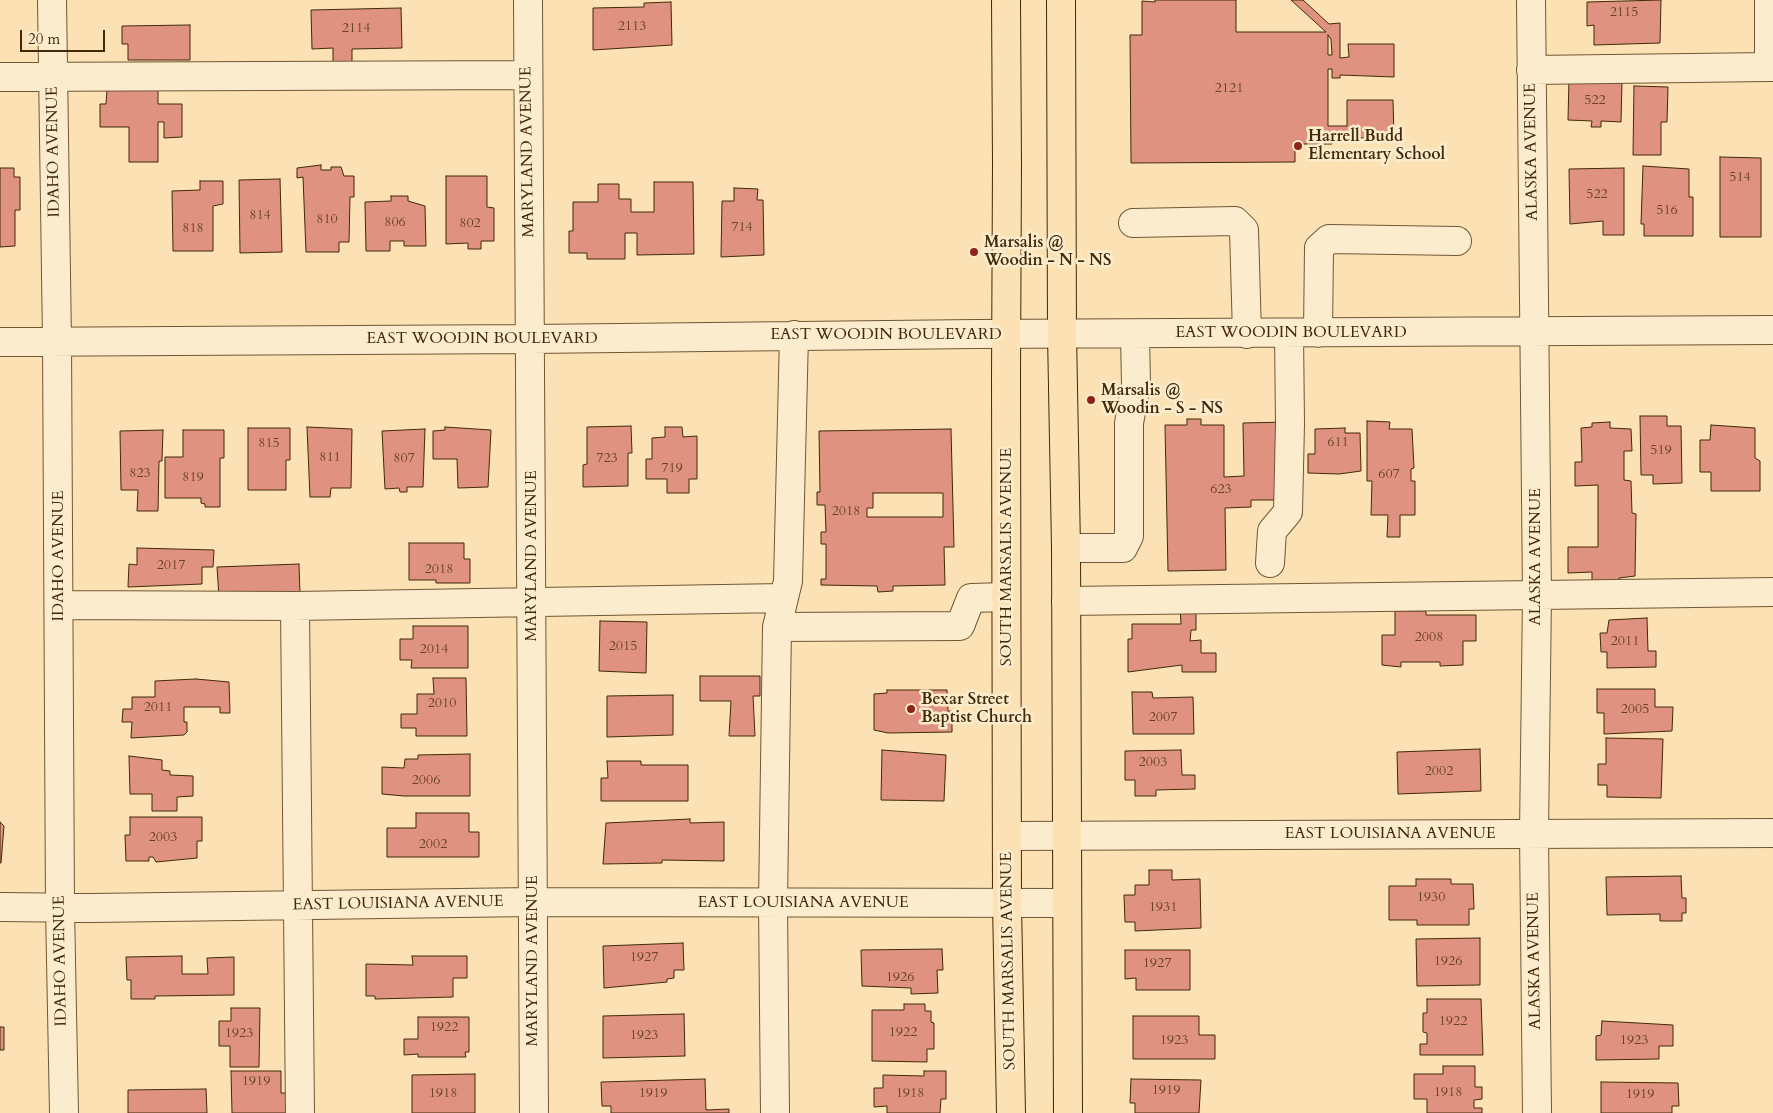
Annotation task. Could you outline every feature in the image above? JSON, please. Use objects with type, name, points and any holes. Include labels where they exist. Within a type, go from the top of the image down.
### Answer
[{"type":"main road","name":"SOUTH MARSALIS AVENUE","points":[[1006,0],[1008,164],[1006,334],[1007,903],[1011,1113]]},
{"type":"main road","points":[[1061,0],[1062,334],[1066,548],[1068,1113]]},
{"type":"street","name":"IDAHO AVENUE","points":[[52,0],[57,342],[60,908],[64,1113]]},
{"type":"street","name":"MARYLAND AVENUE","points":[[528,0],[534,1113]]},
{"type":"street","name":"ALASKA AVENUE","points":[[1531,0],[1537,595],[1534,834],[1537,1113]]},
{"type":"street","points":[[1531,70],[1771,67],[1769,0]]},
{"type":"street","points":[[0,77],[527,75]]},
{"type":"street","points":[[1133,223],[1235,221],[1244,230],[1247,334]]},
{"type":"street","points":[[1318,333],[1319,248],[1329,239],[1458,241]]},
{"type":"street","name":"EAST WOODIN BOULEVARD","points":[[0,342],[530,339],[794,335],[1773,330]]},
{"type":"street","points":[[1270,563],[1272,531],[1288,512],[1290,424],[1289,333]]},
{"type":"street","points":[[1066,548],[1123,548],[1129,536],[1129,423],[1136,385],[1135,334]]},
{"type":"street","points":[[775,1113],[773,903],[777,627],[788,581],[794,335]]},
{"type":"street","points":[[1066,601],[1773,592]]},
{"type":"street","points":[[777,627],[960,626],[971,598],[1006,597]]},
{"type":"street","points":[[59,605],[295,606],[784,598]]},
{"type":"street","points":[[295,606],[300,1113]]},
{"type":"street","name":"EAST LOUISIANA AVENUE","points":[[1007,836],[1773,832]]},
{"type":"street","name":"EAST LOUISIANA AVENUE","points":[[0,907],[60,908],[532,902],[1066,903]]},
{"type":"building","points":[[1155,0],[1236,0],[1236,32],[1326,32],[1291,0],[1303,0],[1329,24],[1340,23],[1340,58],[1349,57],[1348,44],[1394,44],[1394,77],[1340,75],[1340,78],[1332,78],[1332,69],[1328,69],[1328,126],[1347,126],[1347,100],[1393,100],[1394,138],[1348,138],[1347,134],[1331,134],[1332,144],[1295,144],[1295,162],[1131,163],[1130,35],[1142,35],[1142,1],[1155,2]],"holes":[[[1328,35],[1331,39],[1332,55],[1328,55]]]},
{"type":"building","points":[[1661,0],[1660,43],[1594,45],[1594,25],[1587,26],[1587,2]]},
{"type":"building","points":[[671,2],[672,45],[593,50],[593,8],[644,7],[644,3]]},
{"type":"building","points":[[401,8],[402,48],[352,49],[352,65],[333,65],[333,48],[312,49],[311,10]]},
{"type":"building","points":[[190,25],[190,60],[128,60],[128,44],[122,44],[122,26]]},
{"type":"building","points":[[1569,79],[1622,81],[1621,122],[1601,121],[1601,127],[1591,127],[1592,121],[1568,120]]},
{"type":"building","points":[[1634,86],[1668,87],[1667,122],[1661,122],[1661,155],[1633,155]]},
{"type":"building","points":[[107,90],[158,90],[158,104],[182,104],[182,137],[164,138],[164,122],[158,122],[158,162],[129,162],[129,127],[100,127],[100,104],[106,104]]},
{"type":"building","points":[[1720,157],[1761,158],[1761,237],[1720,237]]},
{"type":"building","points":[[321,165],[321,170],[341,167],[344,176],[354,176],[354,197],[350,197],[349,242],[339,242],[339,252],[306,252],[303,177],[297,178],[297,168]]},
{"type":"building","points":[[1643,166],[1689,169],[1689,197],[1693,197],[1693,236],[1644,236],[1644,224],[1641,224]]},
{"type":"building","points":[[0,168],[14,168],[14,177],[20,177],[20,210],[15,210],[15,246],[0,247]]},
{"type":"building","points":[[1624,168],[1624,235],[1603,235],[1603,221],[1570,224],[1569,169]]},
{"type":"building","points":[[446,176],[487,176],[487,207],[494,208],[494,241],[481,241],[481,249],[468,249],[468,243],[446,244]]},
{"type":"building","points":[[280,179],[282,252],[240,253],[239,180]]},
{"type":"building","points":[[200,181],[223,181],[223,204],[213,206],[213,251],[173,251],[172,191],[200,190]]},
{"type":"building","points":[[654,182],[693,182],[694,254],[637,255],[637,233],[625,233],[625,259],[587,259],[587,253],[569,253],[569,231],[573,231],[573,202],[598,202],[598,184],[619,184],[619,199],[631,199],[631,212],[654,212]]},
{"type":"building","points":[[734,188],[758,189],[757,200],[763,200],[764,255],[721,257],[722,201],[734,201]]},
{"type":"building","points":[[391,196],[408,196],[408,201],[425,206],[426,246],[404,246],[404,241],[390,241],[390,251],[366,251],[365,202],[391,201]]},
{"type":"building","points":[[1640,416],[1667,416],[1667,426],[1681,426],[1682,483],[1653,484],[1653,475],[1641,475]]},
{"type":"building","points":[[1187,419],[1201,419],[1201,425],[1224,425],[1224,477],[1244,476],[1243,423],[1287,422],[1276,500],[1251,500],[1251,507],[1225,508],[1226,570],[1168,571],[1165,425],[1187,425]]},
{"type":"building","points":[[1367,421],[1390,422],[1389,429],[1412,429],[1414,468],[1411,469],[1411,481],[1415,481],[1415,515],[1400,515],[1400,537],[1387,537],[1388,515],[1371,515],[1372,481],[1367,481]]},
{"type":"building","points":[[1610,422],[1610,428],[1631,429],[1632,451],[1624,451],[1624,480],[1631,481],[1632,513],[1636,514],[1635,576],[1619,578],[1619,586],[1592,586],[1592,572],[1568,573],[1568,547],[1598,547],[1598,485],[1575,486],[1575,462],[1582,462],[1581,428],[1592,427],[1592,423]]},
{"type":"building","points":[[1711,425],[1755,428],[1755,458],[1760,461],[1760,491],[1711,491],[1711,472],[1700,472],[1700,440],[1710,440]]},
{"type":"building","points":[[631,426],[632,453],[628,453],[628,486],[583,487],[583,465],[587,464],[587,427]]},
{"type":"building","points":[[307,427],[352,429],[351,488],[331,488],[330,497],[310,497]]},
{"type":"building","points":[[445,427],[491,430],[488,487],[458,488],[457,459],[433,459],[433,431],[445,430]]},
{"type":"building","points":[[665,427],[682,427],[683,437],[697,436],[697,479],[689,479],[689,493],[667,493],[667,479],[646,479],[646,459],[652,459],[652,438],[665,437]]},
{"type":"building","points":[[248,428],[290,428],[290,460],[286,460],[286,490],[248,490]]},
{"type":"building","points":[[1345,428],[1345,433],[1360,433],[1361,471],[1339,474],[1308,473],[1308,454],[1315,454],[1315,429]]},
{"type":"building","points":[[425,429],[423,487],[407,487],[407,492],[400,492],[399,488],[385,489],[382,431]]},
{"type":"building","points":[[951,429],[954,547],[944,547],[945,585],[893,586],[893,591],[878,592],[877,586],[821,585],[821,579],[826,579],[826,544],[821,544],[821,532],[826,532],[825,505],[817,505],[817,492],[820,492],[819,431]],"holes":[[[873,493],[943,493],[943,517],[867,517],[867,508],[873,508]]]},
{"type":"building","points":[[163,430],[162,461],[159,461],[158,511],[137,511],[138,490],[121,490],[120,431]]},
{"type":"building","points":[[183,430],[224,430],[224,458],[220,458],[220,507],[205,507],[205,504],[201,503],[201,498],[165,498],[165,457],[183,457]]},
{"type":"building","points":[[409,543],[464,543],[464,559],[470,559],[470,583],[436,583],[436,580],[409,580]]},
{"type":"building","points":[[137,548],[214,550],[213,567],[202,567],[202,584],[128,587],[129,564],[137,565]]},
{"type":"building","points":[[299,564],[300,593],[219,597],[217,567]]},
{"type":"building","points":[[1180,606],[1196,606],[1196,630],[1191,630],[1190,641],[1201,640],[1201,653],[1216,653],[1216,672],[1182,672],[1182,665],[1128,672],[1128,639],[1132,639],[1132,624],[1181,624]]},
{"type":"building","points":[[1395,611],[1426,611],[1426,615],[1476,615],[1476,641],[1463,641],[1463,665],[1440,666],[1440,662],[1401,662],[1401,667],[1382,665],[1382,635],[1395,635]]},
{"type":"building","points":[[1647,618],[1648,651],[1656,651],[1656,667],[1607,668],[1607,652],[1601,652],[1600,633],[1607,633],[1609,620]]},
{"type":"building","points":[[600,621],[647,622],[646,673],[599,671]]},
{"type":"building","points":[[413,626],[468,626],[468,668],[411,668],[412,660],[400,660],[400,639],[413,639]]},
{"type":"building","points":[[700,676],[760,676],[760,696],[753,696],[755,736],[729,736],[731,701],[700,701]]},
{"type":"building","points":[[433,678],[466,678],[467,736],[416,736],[416,728],[401,728],[401,714],[417,714],[417,694],[434,694]]},
{"type":"building","points":[[196,679],[229,682],[230,713],[220,713],[220,707],[184,707],[184,722],[187,722],[187,732],[184,735],[131,738],[132,722],[122,722],[123,709],[132,709],[132,697],[155,697],[155,681]]},
{"type":"building","points":[[1597,689],[1655,689],[1655,707],[1673,707],[1672,731],[1604,734],[1604,713],[1597,713]]},
{"type":"building","points":[[887,690],[947,690],[948,711],[952,711],[952,732],[888,733],[874,730],[874,694],[887,693]]},
{"type":"building","points":[[1132,692],[1152,692],[1153,698],[1193,697],[1194,734],[1133,734]]},
{"type":"building","points":[[673,695],[673,735],[607,737],[607,696]]},
{"type":"building","points":[[1606,738],[1663,739],[1661,798],[1607,797],[1607,785],[1598,785],[1598,764],[1606,764]]},
{"type":"building","points":[[1480,749],[1481,791],[1398,794],[1397,752]]},
{"type":"building","points":[[882,750],[946,755],[944,801],[881,800]]},
{"type":"building","points":[[1181,750],[1182,775],[1195,775],[1195,789],[1156,790],[1156,796],[1135,796],[1135,780],[1125,780],[1125,751]]},
{"type":"building","points":[[470,754],[470,796],[382,794],[382,767],[404,768],[405,759],[418,759],[418,755]]},
{"type":"building","points":[[129,756],[162,760],[162,770],[170,771],[170,775],[193,776],[193,796],[177,797],[177,811],[152,811],[152,794],[130,794]]},
{"type":"building","points":[[607,761],[641,761],[641,765],[688,765],[688,801],[601,801],[601,778],[608,778]]},
{"type":"building","points":[[416,813],[469,813],[469,832],[479,832],[479,857],[387,857],[387,828],[416,828]]},
{"type":"building","points":[[130,817],[202,817],[202,841],[197,841],[197,858],[156,862],[153,857],[149,857],[149,861],[126,861],[125,835],[130,835]]},
{"type":"building","points":[[690,819],[690,823],[724,822],[724,861],[662,860],[662,863],[603,864],[606,823]]},
{"type":"building","points":[[0,822],[4,826],[1,863],[0,863]]},
{"type":"building","points":[[1149,870],[1172,870],[1172,880],[1200,879],[1201,928],[1135,931],[1135,922],[1125,922],[1124,895],[1135,895],[1135,885],[1149,885]]},
{"type":"building","points":[[1681,876],[1682,898],[1686,898],[1686,913],[1682,913],[1682,921],[1660,921],[1660,914],[1607,915],[1606,877]]},
{"type":"building","points":[[1416,879],[1451,879],[1451,884],[1473,884],[1474,909],[1469,909],[1469,925],[1417,925],[1417,920],[1389,920],[1389,886],[1416,886]]},
{"type":"building","points":[[1480,938],[1480,985],[1417,986],[1416,939]]},
{"type":"building","points":[[683,943],[684,970],[674,970],[674,978],[667,979],[667,982],[604,988],[603,946]]},
{"type":"building","points":[[942,949],[943,970],[937,970],[938,993],[911,994],[911,988],[862,986],[861,950]]},
{"type":"building","points":[[1125,950],[1190,950],[1190,990],[1136,990],[1136,978],[1125,979]]},
{"type":"building","points":[[182,956],[182,974],[208,974],[207,958],[234,957],[234,995],[155,996],[155,999],[131,999],[131,980],[127,980],[126,957]]},
{"type":"building","points":[[412,956],[467,956],[467,978],[453,978],[453,997],[375,999],[375,996],[366,996],[366,964],[413,965]]},
{"type":"building","points":[[1427,999],[1481,999],[1483,1055],[1420,1055],[1420,1044],[1427,1044],[1427,1033],[1423,1032],[1423,1013],[1427,1013]]},
{"type":"building","points":[[904,1004],[925,1004],[925,1011],[931,1011],[931,1022],[934,1023],[934,1049],[927,1049],[927,1062],[872,1061],[872,1010],[904,1010]]},
{"type":"building","points":[[231,1008],[260,1008],[259,1067],[230,1067],[230,1046],[219,1046],[219,1021],[231,1021]]},
{"type":"building","points":[[684,1014],[685,1056],[603,1058],[603,1016]]},
{"type":"building","points":[[1133,1016],[1199,1016],[1199,1035],[1215,1035],[1215,1059],[1133,1059]]},
{"type":"building","points":[[418,1017],[469,1017],[469,1052],[465,1052],[466,1057],[418,1057],[418,1054],[404,1055],[404,1039],[418,1039]]},
{"type":"building","points":[[1602,1021],[1673,1025],[1673,1046],[1659,1046],[1659,1059],[1596,1060],[1596,1036],[1601,1035]]},
{"type":"building","points":[[0,1027],[4,1027],[4,1050],[0,1050]]},
{"type":"building","points":[[1443,1066],[1475,1066],[1475,1087],[1482,1087],[1482,1099],[1474,1100],[1474,1108],[1482,1108],[1482,1113],[1427,1113],[1427,1099],[1414,1099],[1414,1074],[1443,1074]]},
{"type":"building","points":[[231,1071],[281,1071],[281,1093],[290,1093],[290,1113],[232,1113]]},
{"type":"building","points":[[924,1071],[946,1071],[946,1099],[941,1099],[940,1113],[887,1113],[887,1106],[874,1107],[874,1088],[883,1088],[883,1075],[924,1076]]},
{"type":"building","points":[[475,1074],[475,1113],[412,1113],[412,1075]]},
{"type":"building","points":[[705,1079],[706,1110],[729,1109],[729,1113],[611,1113],[611,1106],[602,1106],[601,1082]]},
{"type":"building","points":[[1131,1079],[1201,1080],[1199,1113],[1135,1113],[1135,1103],[1130,1103]]},
{"type":"building","points":[[1601,1082],[1678,1083],[1679,1106],[1672,1106],[1672,1113],[1601,1113]]},
{"type":"building","points":[[206,1089],[207,1113],[128,1113],[128,1090]]},
{"type":"place","name":"Harrell Budd Elementary School","points":[[1298,146]]},
{"type":"place","name":"Marsalis @ Woodin - N - NS","points":[[974,252]]},
{"type":"place","name":"Marsalis @ Woodin - S - NS","points":[[1091,400]]},
{"type":"place","name":"Bexar Street Baptist Church","points":[[911,709]]}]
